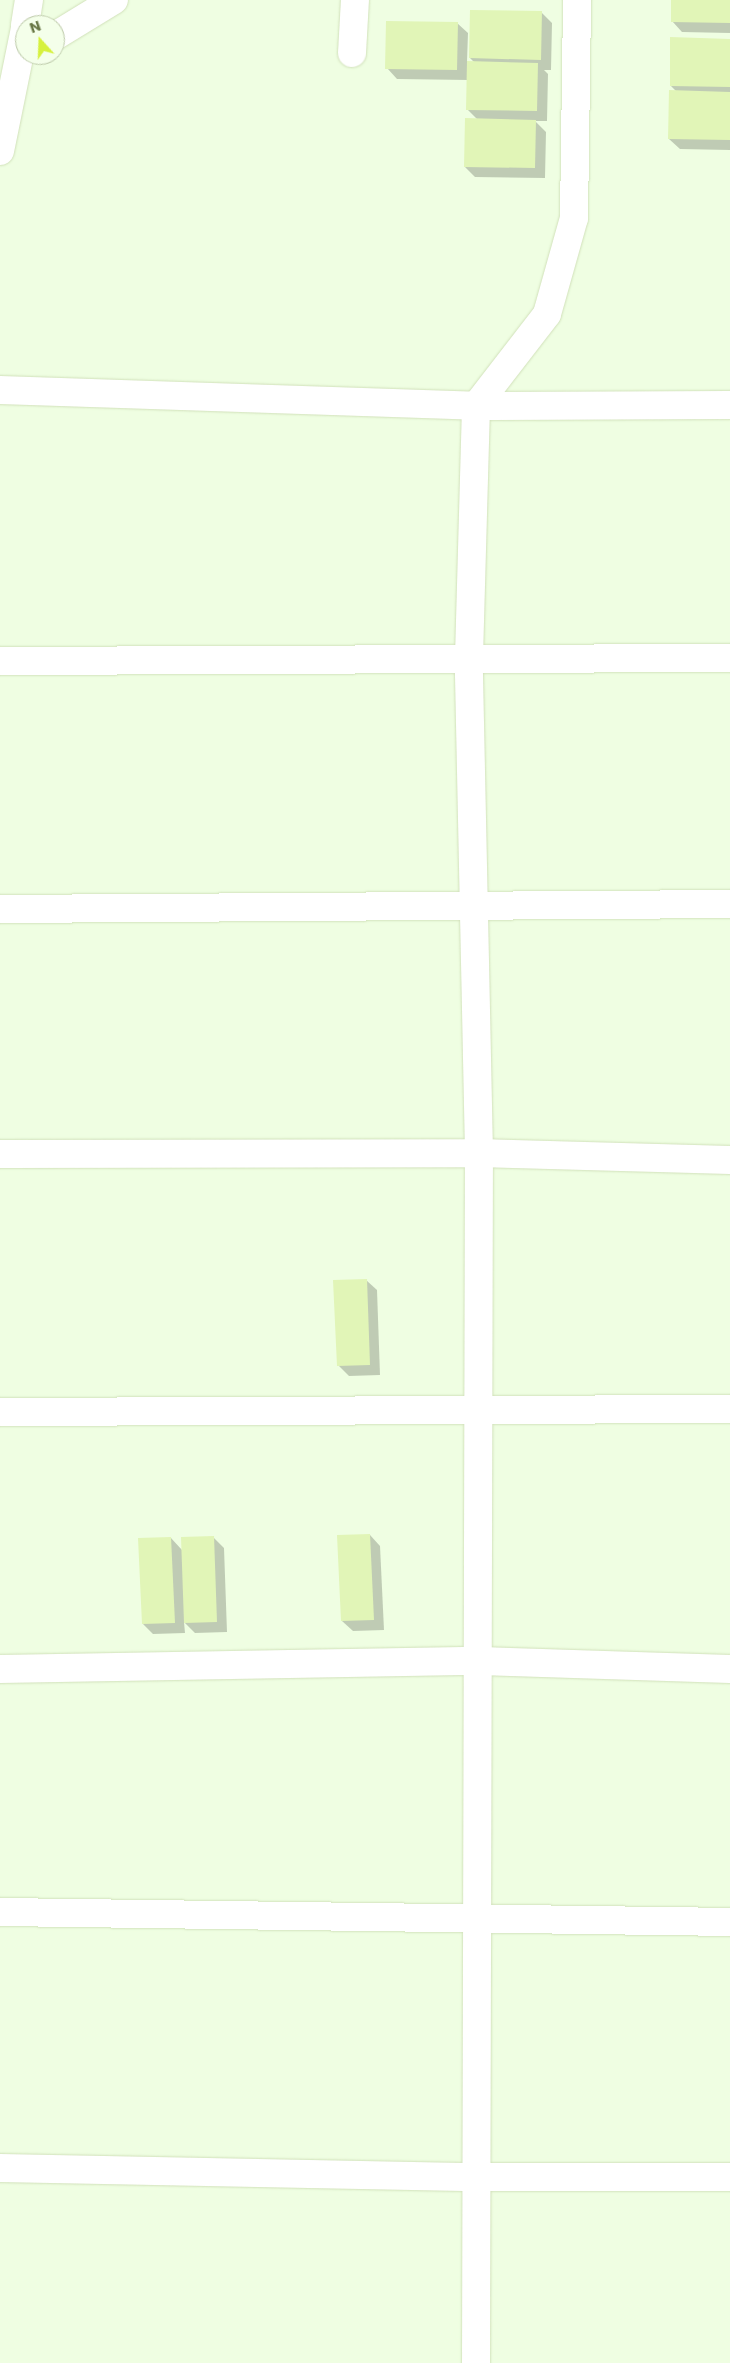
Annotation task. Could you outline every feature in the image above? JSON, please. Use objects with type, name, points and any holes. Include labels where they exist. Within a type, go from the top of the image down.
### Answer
[{"type":"street","points":[[27,15],[29,0]]},
{"type":"street","points":[[65,30],[114,0]]},
{"type":"street","points":[[352,53],[355,0]]},
{"type":"street","points":[[476,2363],[479,1153],[469,657],[476,406],[547,314],[574,218],[577,0]]},
{"type":"street","points":[[0,151],[15,54]]},
{"type":"street","points":[[0,390],[476,406],[730,405]]},
{"type":"street","points":[[0,661],[469,657],[730,658]]},
{"type":"street","points":[[0,909],[730,904]]},
{"type":"street","points":[[0,1154],[479,1153],[730,1160]]},
{"type":"street","points":[[0,1412],[730,1409]]},
{"type":"street","points":[[0,1669],[478,1661],[730,1669]]},
{"type":"street","points":[[0,1912],[477,1921],[730,1922]]},
{"type":"street","points":[[0,2168],[477,2177],[730,2177]]},
{"type":"building","points":[[671,0],[730,0],[730,23],[671,22]]},
{"type":"building","points":[[470,10],[542,11],[541,60],[469,58]]},
{"type":"building","points":[[386,21],[458,22],[457,70],[385,69]]},
{"type":"building","points":[[670,37],[730,39],[730,87],[670,86]]},
{"type":"building","points":[[467,61],[538,63],[537,111],[466,110]]},
{"type":"building","points":[[669,90],[730,92],[730,140],[668,139]]},
{"type":"building","points":[[465,118],[536,120],[535,168],[464,167]]},
{"type":"building","points":[[367,1279],[370,1365],[337,1366],[333,1280]]},
{"type":"building","points":[[370,1534],[374,1620],[341,1621],[337,1535]]},
{"type":"building","points":[[214,1536],[217,1622],[184,1623],[181,1537]]},
{"type":"building","points":[[171,1537],[175,1623],[142,1624],[138,1538]]}]
